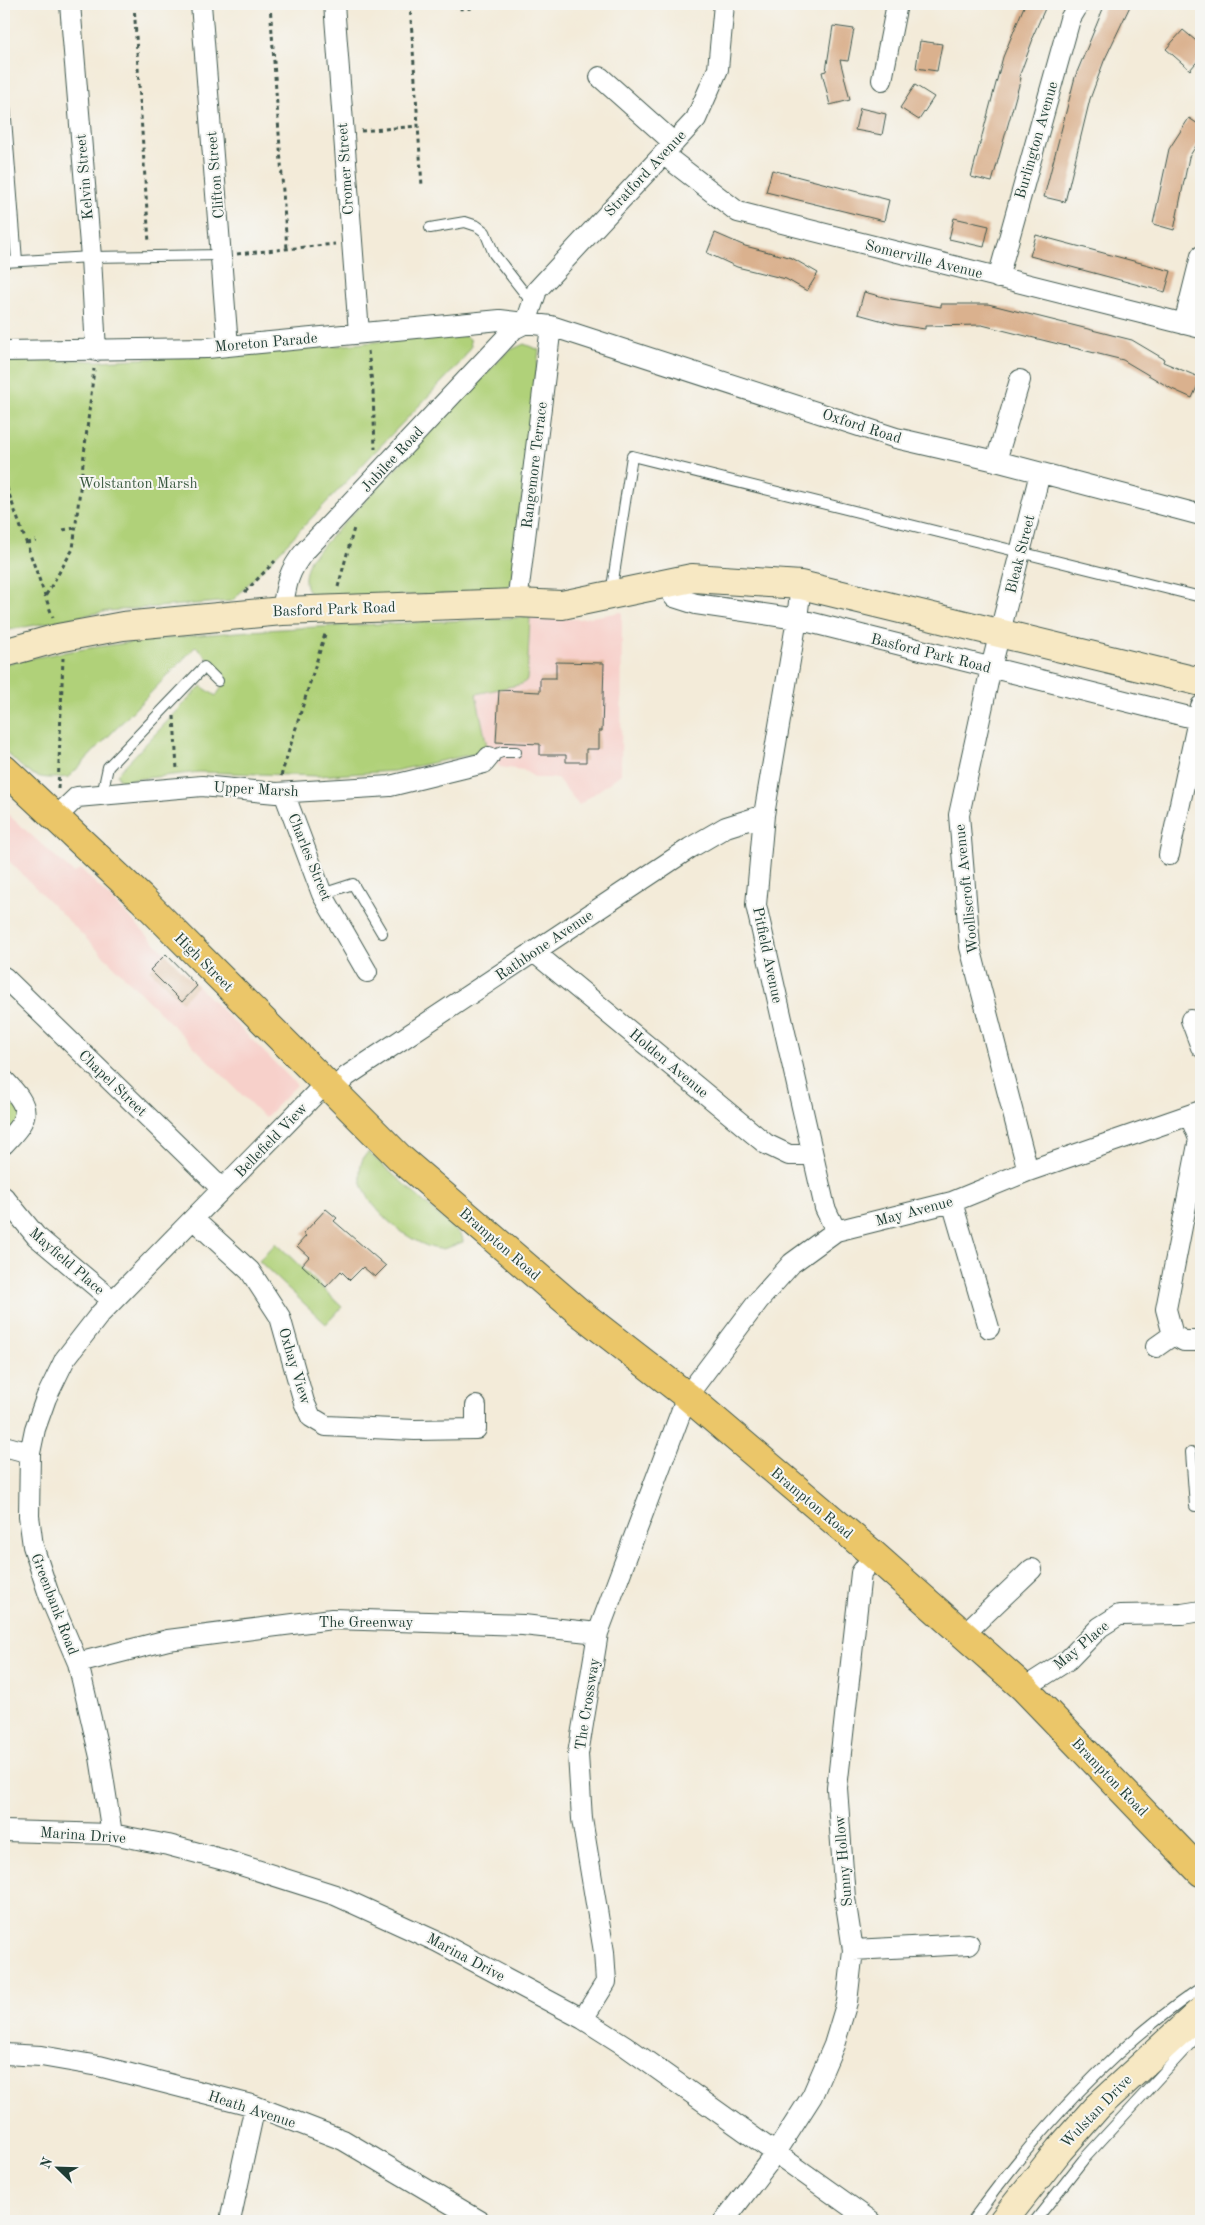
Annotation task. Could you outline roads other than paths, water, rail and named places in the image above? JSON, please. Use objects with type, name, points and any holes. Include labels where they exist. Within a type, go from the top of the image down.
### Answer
[{"type":"highway","name":"High Street","points":[[4,769],[56,817],[400,1158]]},
{"type":"highway","name":"Brampton Road","points":[[400,1158],[579,1312],[687,1396],[874,1555],[1024,1688],[1201,1872]]},
{"type":"main road","name":"Basford Park Road","points":[[4,652],[58,638],[123,626],[282,610],[517,603],[562,605],[692,578],[800,585],[1201,682]]},
{"type":"main road","name":"Wulstan Drive","points":[[1003,2221],[1059,2150],[1097,2107],[1201,2011]]},
{"type":"street","name":"Kelvin Street","points":[[70,4],[96,351]]},
{"type":"street","name":"Clifton Street","points":[[201,4],[222,255],[217,347]]},
{"type":"street","name":"Cromer Street","points":[[334,4],[351,242],[363,341]]},
{"type":"street","name":"Stratford Avenue","points":[[526,323],[537,290],[696,119],[718,69],[724,4]]},
{"type":"street","points":[[882,80],[897,4]]},
{"type":"street","name":"Burlington Avenue","points":[[998,278],[1070,19],[1079,4]]},
{"type":"street","name":"Somerville Avenue","points":[[600,77],[669,148],[738,212],[1193,326]]},
{"type":"street","points":[[1193,326],[1201,256]]},
{"type":"street","name":"Moreton Parade","points":[[4,351],[96,351],[363,341],[500,320],[526,323]]},
{"type":"street","name":"Oxford Road","points":[[526,323],[550,326],[896,438],[996,461],[1201,515]]},
{"type":"street","name":"Jubilee Road","points":[[282,610],[288,578],[295,563],[514,329],[526,323]]},
{"type":"street","name":"Rangemore Terrace","points":[[517,603],[550,326]]},
{"type":"street","points":[[996,461],[1020,380]]},
{"type":"street","name":"Bleak Street","points":[[999,634],[1040,473]]},
{"type":"street","name":"Basford Park Road","points":[[666,583],[674,597],[696,604],[797,619],[991,668],[1200,715]]},
{"type":"street","name":"Pitfield Avenue","points":[[800,585],[797,619],[764,815],[756,906],[825,1208],[836,1231]]},
{"type":"street","name":"Woolliscroft Avenue","points":[[999,634],[958,815],[970,947],[1028,1171]]},
{"type":"street","points":[[1168,855],[1200,715]]},
{"type":"street","name":"Upper Marsh","points":[[56,817],[77,797],[202,786],[280,793],[390,786],[484,763],[490,757]]},
{"type":"street","name":"Charles Street","points":[[280,793],[322,894],[367,972]]},
{"type":"street","name":"Rathbone Avenue","points":[[329,1087],[726,826],[764,815]]},
{"type":"street","name":"Holden Avenue","points":[[534,952],[766,1144],[789,1155],[813,1155]]},
{"type":"street","name":"Chapel Street","points":[[4,977],[219,1192]]},
{"type":"street","points":[[1191,1020],[1201,1047]]},
{"type":"street","points":[[4,1080],[19,1095],[26,1112],[22,1125],[4,1144]]},
{"type":"street","name":"Bellefield View","points":[[219,1192],[329,1087]]},
{"type":"street","points":[[1196,1113],[1199,1139],[1166,1309],[1173,1335],[1184,1341],[1201,1341]]},
{"type":"street","name":"May Avenue","points":[[687,1396],[759,1300],[792,1262],[836,1231],[952,1202],[1028,1171],[1196,1113]]},
{"type":"street","name":"Greenbank Road","points":[[112,1834],[100,1757],[78,1663],[48,1595],[33,1546],[29,1516],[30,1453],[35,1429],[46,1398],[65,1359],[112,1300],[219,1192]]},
{"type":"street","name":"Mayfield Place","points":[[4,1197],[36,1236],[112,1300]]},
{"type":"street","points":[[952,1202],[989,1328]]},
{"type":"street","name":"Oxhay View","points":[[193,1219],[250,1271],[280,1317],[304,1402],[312,1417],[326,1426],[415,1430],[476,1429],[476,1406]]},
{"type":"street","points":[[1156,1347],[1173,1335]]},
{"type":"street","name":"The Crossway","points":[[583,2019],[606,1982],[604,1952],[582,1819],[578,1754],[598,1633],[687,1396]]},
{"type":"street","points":[[4,1446],[30,1453]]},
{"type":"street","name":"Sunny Hollow","points":[[775,2154],[812,2096],[834,2045],[847,2002],[853,1950],[844,1898],[837,1788],[861,1574],[874,1555]]},
{"type":"street","points":[[963,1635],[1032,1569]]},
{"type":"street","name":"May Place","points":[[1024,1688],[1068,1660],[1100,1627],[1119,1615],[1182,1614],[1201,1611]]},
{"type":"street","name":"The Greenway","points":[[78,1663],[168,1640],[332,1619],[522,1624],[598,1633]]},
{"type":"street","name":"Marina Drive","points":[[4,1831],[112,1834],[168,1845],[228,1861],[335,1895],[438,1942],[583,2019],[624,2045],[871,2221]]},
{"type":"street","points":[[853,1950],[969,1944]]},
{"type":"street","name":"Heath Avenue","points":[[4,2054],[41,2056],[99,2066],[256,2106],[343,2140],[480,2221]]},
{"type":"street","points":[[230,2221],[256,2106]]},
{"type":"street","points":[[724,2221],[775,2154]]},
{"type":"lane","points":[[4,93],[17,261]]},
{"type":"lane","points":[[430,228],[465,222],[477,226],[485,232],[494,254],[533,304]]},
{"type":"lane","points":[[4,262],[90,257],[222,255]]},
{"type":"lane","points":[[610,595],[632,456],[1201,597]]},
{"type":"lane","points":[[102,795],[108,767],[204,667],[218,681]]},
{"type":"lane","points":[[490,757],[502,752],[516,752]]},
{"type":"lane","points":[[322,894],[353,884],[382,933]]},
{"type":"lane","points":[[1191,1452],[1195,1506],[1201,1506]]},
{"type":"lane","points":[[972,2221],[994,2190],[1083,2087],[1165,2013],[1196,1991],[1201,1994]]},
{"type":"lane","points":[[1035,2221],[1084,2160],[1201,2032]]},
{"type":"park label","name":"Wolstanton Marsh","points":[[138,483]]}]
